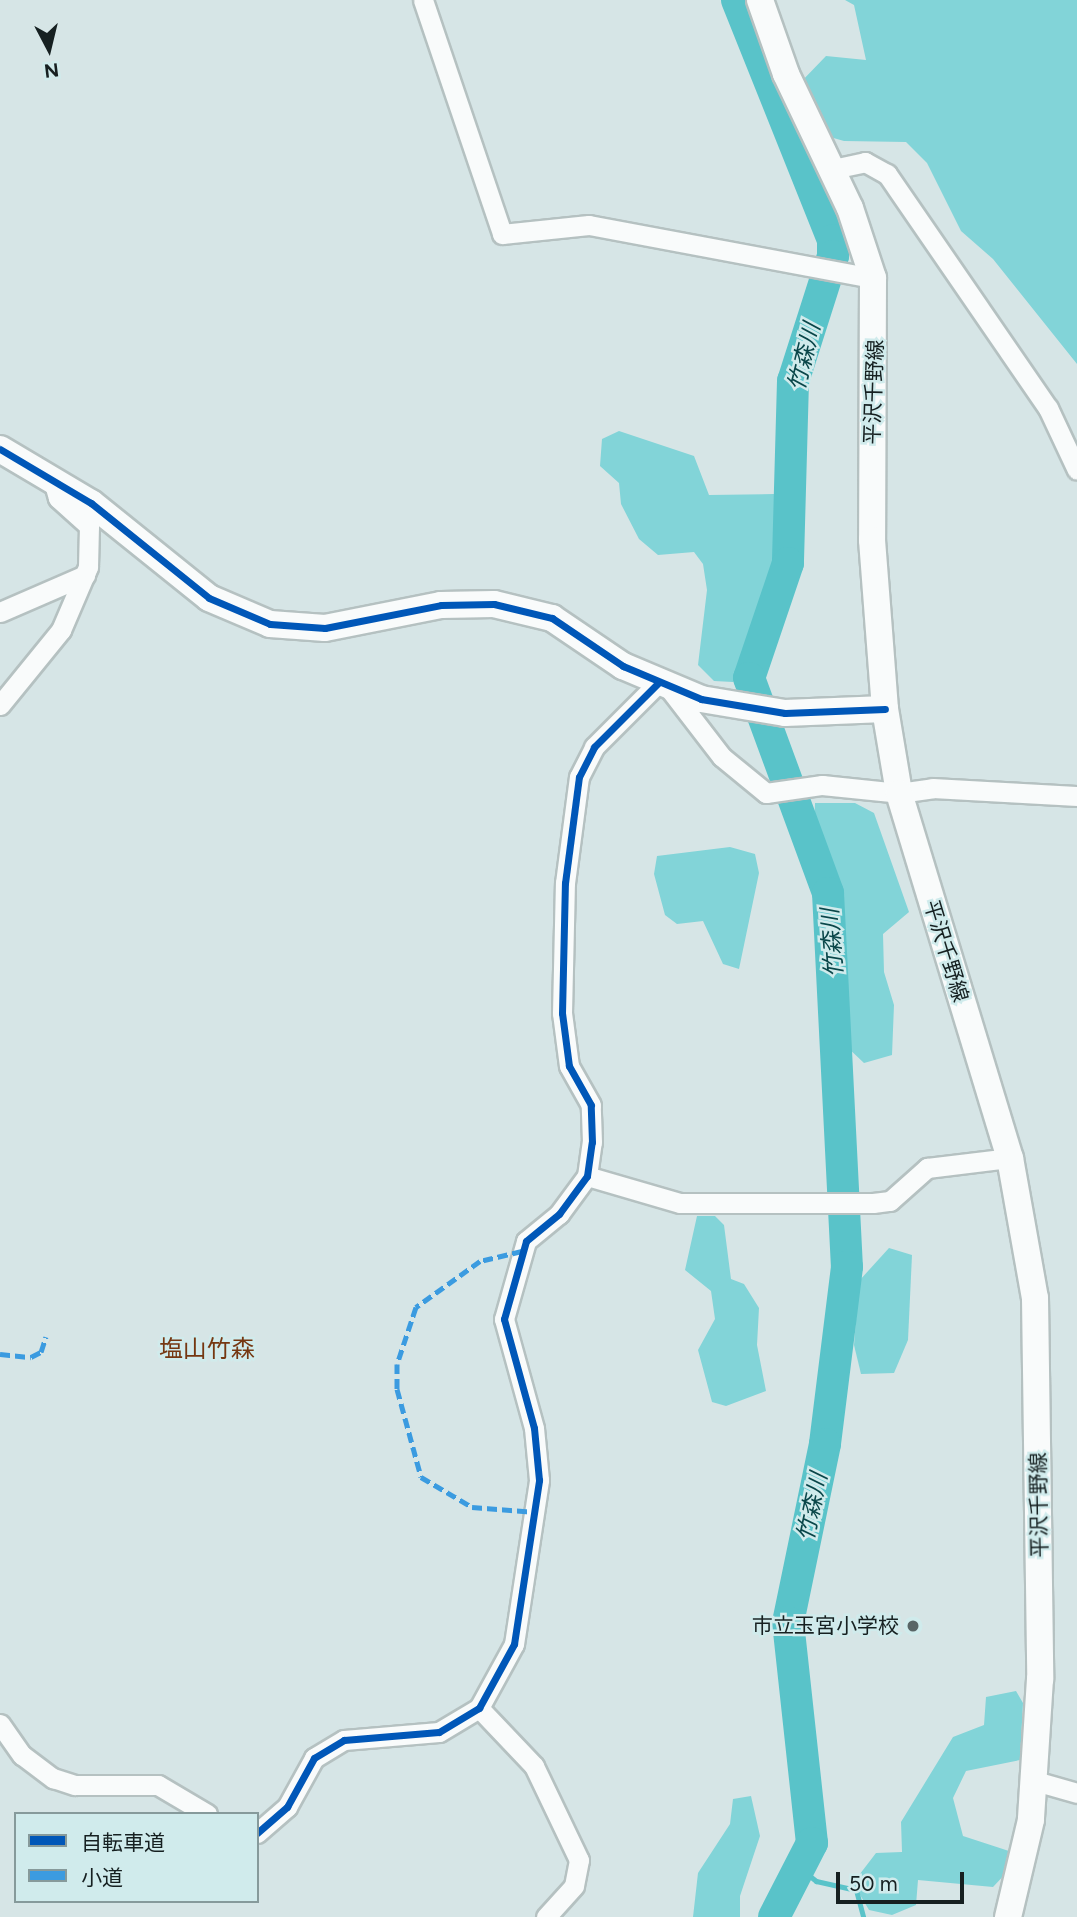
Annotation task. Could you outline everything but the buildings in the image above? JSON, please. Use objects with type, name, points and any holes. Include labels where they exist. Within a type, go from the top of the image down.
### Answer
[{"type":"main road","name":"平沢千野線","points":[[761,0],[786,74],[833,169],[873,278],[877,349],[872,540],[886,709],[899,793],[1010,1158],[1036,1310],[1040,1679],[1035,1781],[1008,1917]]},
{"type":"main road","points":[[0,449],[124,527],[183,581],[237,613],[270,624],[325,628],[441,606],[494,604],[552,618],[663,685],[737,709],[785,713],[886,709]]},
{"type":"street","points":[[423,0],[502,234],[589,225],[873,278]]},
{"type":"street","points":[[833,169],[865,162],[887,174],[1048,408],[1077,470]]},
{"type":"street","points":[[0,705],[61,630],[85,575],[89,526],[58,498],[53,480]]},
{"type":"street","points":[[0,612],[85,575]]},
{"type":"street","points":[[259,1831],[287,1807],[314,1758],[344,1740],[439,1732],[479,1708],[514,1644],[539,1480],[534,1428],[504,1319],[526,1241],[559,1214],[587,1176],[592,1112],[569,1066],[562,1013],[565,883],[579,777],[594,747],[663,685],[722,757],[755,788],[776,794],[822,785],[899,793],[933,788],[1077,796]]},
{"type":"street","points":[[587,1176],[680,1203],[873,1203],[890,1201],[927,1168],[1010,1158]]},
{"type":"street","points":[[479,1708],[534,1766],[579,1860],[574,1886],[546,1917]]},
{"type":"street","points":[[0,1724],[22,1755],[54,1778],[75,1785],[158,1785],[204,1812]]},
{"type":"street","points":[[1035,1781],[1077,1793]]},
{"type":"shaded area","points":[[845,0],[1077,0],[1077,364],[993,259],[961,231],[927,163],[906,142],[844,141],[816,133],[799,84],[826,56],[866,60],[854,5]]},
{"type":"shaded area","points":[[619,431],[694,456],[709,495],[774,494],[783,511],[767,606],[733,682],[714,681],[698,665],[707,590],[703,564],[694,552],[658,555],[639,539],[621,504],[619,483],[600,466],[602,439]]},
{"type":"shaded area","points":[[815,803],[855,803],[874,813],[909,912],[883,934],[884,972],[894,1005],[892,1055],[864,1063],[845,1045],[840,943],[828,863],[814,833]]},
{"type":"shaded area","points":[[730,847],[755,854],[759,873],[739,969],[723,964],[703,921],[677,924],[665,915],[654,874],[657,856]]},
{"type":"shaded area","points":[[697,1216],[715,1216],[724,1225],[731,1279],[744,1284],[759,1308],[757,1345],[766,1391],[726,1406],[712,1402],[698,1350],[715,1319],[711,1291],[685,1270]]},
{"type":"shaded area","points":[[889,1248],[912,1255],[908,1340],[894,1373],[861,1374],[854,1345],[859,1281]]},
{"type":"shaded area","points":[[1016,1691],[1023,1703],[1020,1760],[966,1771],[953,1798],[963,1836],[1012,1852],[1008,1871],[993,1887],[918,1880],[916,1905],[892,1915],[869,1910],[853,1883],[876,1853],[902,1852],[901,1822],[953,1737],[984,1725],[986,1697]]},
{"type":"shaded area","points":[[751,1796],[760,1836],[740,1896],[740,1917],[693,1917],[698,1873],[730,1824],[733,1799]]},
{"type":"waterway","name":"竹森川","points":[[737,0],[833,240],[833,256],[793,381],[788,563],[749,678],[828,893],[847,1267],[825,1444],[788,1622],[812,1843],[774,1917]]},
{"type":"waterway","points":[[800,1868],[816,1881],[856,1890],[863,1917]]},
{"type":"marked path","points":[[522,1251],[480,1261],[416,1307],[397,1364],[397,1389],[421,1477],[472,1507],[536,1512]]},
{"type":"marked path","points":[[0,1354],[31,1357],[41,1352],[46,1337]]},
{"type":"cycle path","points":[[0,449],[91,503],[209,598],[270,624],[325,628],[441,605],[494,604],[552,618],[623,666],[701,699],[785,713],[885,709]]},
{"type":"cycle path","points":[[259,1831],[287,1807],[314,1758],[344,1740],[439,1732],[479,1708],[514,1644],[539,1480],[534,1428],[504,1319],[526,1241],[559,1214],[587,1176],[592,1142],[591,1105],[569,1066],[562,1013],[565,883],[579,777],[594,747],[658,683]]},
{"type":"place","name":"市立玉宮小学校","points":[[913,1626]]},
{"type":"district","name":"塩山竹森","points":[[207,1349]]}]
